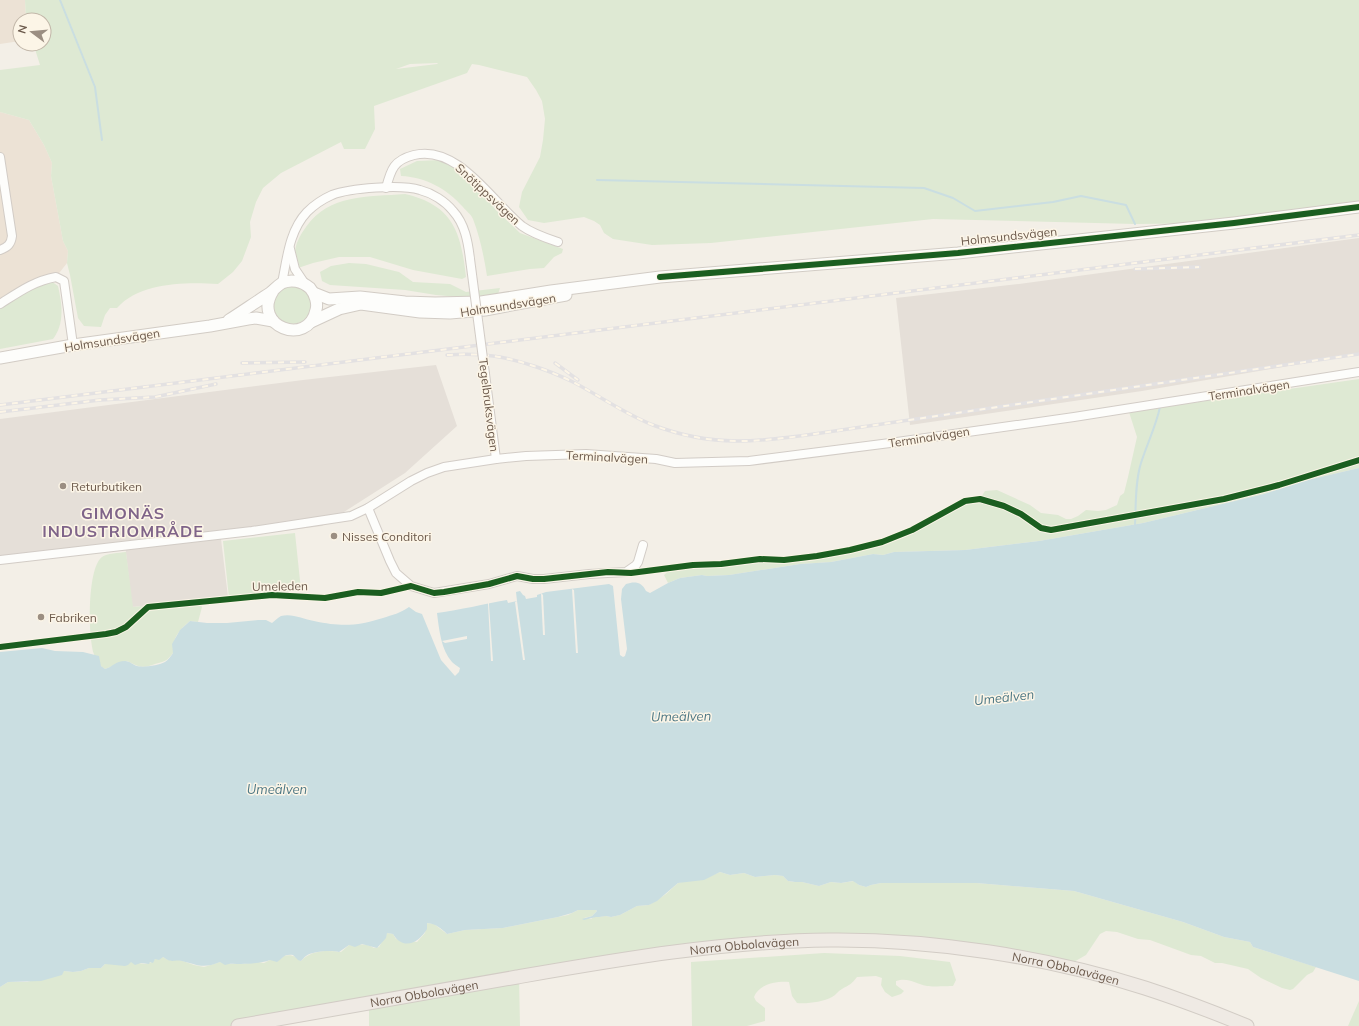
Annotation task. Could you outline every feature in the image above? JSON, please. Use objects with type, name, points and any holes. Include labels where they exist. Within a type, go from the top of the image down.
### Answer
[{"type":"highway","name":"Norra Obbolavägen","points":[[238,1026],[644,955],[725,945],[782,941],[832,940],[924,945],[1005,955],[1039,962],[1144,988],[1247,1026]]},
{"type":"main road","name":"Holmsundsvägen","points":[[305,284],[314,293],[328,299],[360,297],[435,303],[481,302],[660,277],[958,253],[1227,224],[1359,207]]},
{"type":"main road","points":[[282,283],[295,281],[305,284]]},
{"type":"main road","name":"Holmsundsvägen","points":[[223,323],[273,291],[282,283]]},
{"type":"main road","name":"Holmsundsvägen","points":[[0,358],[73,345],[256,318],[273,321],[279,326],[291,330],[303,328],[311,322],[339,309],[361,304],[420,312],[450,313],[485,310],[547,300],[611,283]]},
{"type":"main road","points":[[273,291],[268,304],[273,321]]},
{"type":"main road","points":[[311,322],[317,308],[314,293]]},
{"type":"street","name":"Snötippsvägen","points":[[386,188],[393,167],[398,162],[407,157],[420,154],[440,156],[450,160],[470,174],[523,226],[537,234],[558,242]]},
{"type":"street","points":[[0,157],[12,236],[11,243],[6,248],[0,250]]},
{"type":"street","name":"Tegelbruksvägen","points":[[0,560],[252,531],[352,516],[412,481],[444,467],[496,459],[468,242],[462,224],[453,210],[443,201],[420,190],[397,187],[343,192],[324,199],[314,205],[300,221],[294,231],[282,283]]},
{"type":"street","name":"Tegelbruksvägen","points":[[290,247],[295,269],[305,284]]},
{"type":"street","points":[[0,304],[31,284],[41,280],[56,277],[64,281],[73,345]]},
{"type":"street","name":"Terminalvägen","points":[[496,459],[526,456],[586,454],[656,459],[675,463],[749,461],[1074,417],[1359,372]]},
{"type":"street","points":[[368,508],[396,573],[411,586],[434,593],[489,584],[516,576],[534,580],[589,574],[626,572],[638,562],[643,545]]},
{"type":"shaded area","points":[[0,0],[25,0],[26,12],[12,12],[12,42],[0,44]]},
{"type":"shaded area","points":[[0,112],[29,120],[44,145],[52,163],[51,176],[63,241],[68,251],[67,263],[56,277],[0,304]]},
{"type":"shaded area","points":[[1359,238],[1359,354],[1142,391],[910,425],[896,298],[1019,284]]},
{"type":"shaded area","points":[[436,365],[457,426],[405,473],[322,526],[221,539],[228,597],[132,607],[125,544],[0,560],[0,419],[303,380]]},
{"type":"green space","points":[[25,0],[1359,0],[1359,207],[1234,223],[1135,224],[933,219],[711,243],[652,245],[613,239],[604,233],[600,225],[584,217],[544,223],[528,220],[519,207],[522,192],[540,157],[545,119],[542,101],[527,77],[472,64],[467,73],[374,106],[375,129],[365,149],[344,149],[341,142],[281,173],[263,188],[256,202],[250,222],[251,237],[242,261],[233,272],[218,284],[192,283],[151,288],[127,299],[117,308],[110,308],[105,315],[101,327],[84,326],[78,318],[67,263],[68,251],[63,241],[51,176],[52,163],[44,145],[29,120],[0,112],[0,70],[40,65],[36,52],[52,52],[52,12],[26,12]],"holes":[[[438,63],[437,64],[396,69],[410,64]]]},
{"type":"green space","points":[[440,160],[462,171],[495,209],[520,233],[563,249],[562,253],[554,257],[544,268],[487,276],[480,240],[470,214],[450,195],[435,185],[419,179],[401,176],[400,169],[417,161]]},
{"type":"green space","points":[[405,194],[434,205],[444,213],[452,223],[461,247],[466,277],[462,279],[413,270],[370,257],[339,257],[298,268],[295,259],[295,248],[298,241],[306,227],[315,216],[326,208],[350,199]]},
{"type":"green space","points":[[349,263],[366,264],[399,272],[413,282],[450,284],[466,292],[500,288],[498,294],[470,298],[405,290],[330,285],[322,281],[320,272],[331,266]]},
{"type":"green space","points":[[51,281],[58,286],[62,313],[57,333],[53,339],[0,349],[0,308],[29,289]]},
{"type":"green space","points":[[292,286],[302,289],[308,295],[311,305],[308,315],[302,321],[292,324],[282,321],[276,315],[273,305],[276,295],[282,289]]},
{"type":"green space","points":[[1359,379],[1359,468],[1308,480],[1264,494],[1143,523],[1039,541],[965,550],[894,552],[883,555],[873,554],[831,562],[800,564],[729,575],[702,575],[680,578],[668,583],[664,575],[672,568],[693,565],[721,564],[760,559],[784,560],[805,558],[870,546],[900,535],[965,501],[980,499],[985,491],[997,490],[1030,505],[1041,513],[1058,515],[1066,519],[1071,519],[1078,516],[1086,510],[1106,510],[1117,505],[1120,496],[1124,493],[1128,477],[1137,437],[1129,412]]},
{"type":"green space","points":[[295,533],[301,590],[229,598],[223,541]]},
{"type":"green space","points":[[126,552],[133,607],[198,600],[202,607],[198,622],[190,621],[177,635],[173,653],[167,660],[143,667],[127,661],[105,669],[97,661],[92,645],[90,619],[91,588],[97,564],[102,557],[110,554]]},
{"type":"green space","points":[[720,872],[730,875],[744,873],[755,877],[775,875],[783,876],[788,881],[802,882],[819,886],[831,882],[841,883],[854,881],[859,885],[866,887],[881,883],[976,883],[1074,891],[1183,922],[1224,937],[1250,942],[1253,947],[1316,967],[1313,972],[1307,975],[1293,989],[1290,990],[1282,988],[1261,978],[1248,969],[1222,963],[1215,963],[1201,956],[1191,955],[1150,940],[1138,939],[1117,932],[1106,931],[1100,934],[1086,955],[1065,967],[1005,955],[782,941],[519,977],[520,1026],[369,1026],[369,1003],[238,1026],[0,1026],[0,987],[8,982],[27,982],[64,971],[73,972],[89,968],[101,968],[105,964],[131,962],[145,964],[163,957],[168,960],[180,960],[204,967],[220,962],[226,964],[264,963],[270,960],[277,961],[284,956],[289,955],[301,961],[305,957],[314,953],[330,951],[341,952],[349,945],[365,945],[374,948],[379,947],[387,933],[393,934],[396,939],[417,942],[425,933],[426,923],[434,924],[447,934],[465,930],[503,928],[568,915],[578,910],[597,911],[592,916],[584,918],[591,919],[594,917],[611,917],[620,915],[637,906],[649,905],[666,894],[678,883]]},
{"type":"green space","points":[[824,953],[900,956],[950,962],[956,980],[953,986],[927,986],[912,981],[896,981],[896,985],[904,991],[901,994],[892,997],[885,992],[881,985],[882,978],[876,976],[857,977],[852,983],[828,999],[805,1003],[797,1003],[792,996],[789,982],[779,982],[764,986],[756,993],[754,997],[756,1001],[765,1008],[765,1021],[747,1026],[692,1026],[691,962]]},
{"type":"green space","points":[[1359,1001],[1359,1026],[1348,1026]]},
{"type":"water","name":"Umeälven","points":[[1359,468],[1359,981],[1253,947],[1250,942],[1224,937],[1183,922],[1074,891],[976,883],[881,883],[866,887],[853,881],[841,883],[831,882],[819,886],[802,882],[788,881],[783,876],[775,875],[755,877],[744,873],[730,875],[720,872],[704,880],[678,883],[657,901],[649,905],[637,906],[620,915],[611,917],[596,917],[584,920],[582,919],[592,916],[597,911],[578,910],[558,917],[503,928],[465,930],[447,934],[433,924],[427,923],[427,929],[424,934],[411,943],[406,944],[401,942],[393,934],[387,933],[386,938],[377,948],[362,944],[355,947],[349,945],[339,952],[327,951],[309,954],[301,961],[293,955],[290,955],[285,956],[277,962],[270,960],[256,963],[225,965],[220,962],[205,966],[171,961],[163,957],[159,960],[155,959],[153,963],[150,962],[149,964],[141,963],[135,965],[131,962],[125,966],[105,964],[101,968],[89,968],[73,972],[64,971],[62,975],[41,981],[8,982],[0,987],[0,652],[42,648],[55,651],[83,652],[99,656],[101,666],[105,669],[119,662],[125,661],[140,667],[165,662],[173,653],[172,644],[180,630],[190,621],[227,623],[266,620],[272,623],[281,616],[289,615],[324,623],[349,625],[365,623],[383,618],[409,607],[422,614],[441,660],[455,676],[459,672],[460,668],[452,662],[445,652],[441,639],[437,613],[507,600],[508,603],[517,601],[516,592],[520,591],[526,599],[537,597],[537,595],[546,592],[609,584],[613,586],[620,655],[623,657],[625,656],[627,649],[621,599],[622,589],[629,583],[638,583],[650,593],[680,578],[702,575],[729,575],[800,564],[831,562],[873,554],[883,555],[894,552],[965,550],[1039,541],[1143,523],[1264,494],[1308,480]]},
{"type":"pier","points":[[572,589],[574,590],[578,653],[576,653]]},
{"type":"pier","points":[[541,593],[543,595],[545,635],[543,635]]},
{"type":"pier","points":[[517,601],[525,660],[523,660],[515,602]]},
{"type":"pier","points":[[489,603],[493,661],[491,661]]},
{"type":"pier","points":[[467,636],[467,639],[445,643],[442,641]]},
{"type":"waterway","points":[[60,0],[95,87],[102,140]]},
{"type":"waterway","points":[[597,180],[924,188],[953,198],[975,211],[1053,202],[1081,196],[1126,205],[1135,224]]},
{"type":"waterway","points":[[1135,525],[1136,494],[1139,470],[1160,407]]},
{"type":"railway","points":[[0,405],[1359,235]]},
{"type":"railway","points":[[1135,269],[1199,267]]},
{"type":"railway","points":[[447,355],[487,355],[523,363],[573,382],[643,421],[653,425],[696,437],[737,441],[777,439],[799,436],[1359,354]]},
{"type":"railway","points":[[242,363],[305,362]]},
{"type":"railway","points":[[555,363],[578,380]]},
{"type":"railway","points":[[0,412],[100,400],[155,397],[216,384]]},
{"type":"cycle path","points":[[660,277],[958,253],[1234,223],[1359,207]]},
{"type":"cycle path","name":"Umeleden","points":[[0,647],[116,632],[126,627],[148,607],[272,595],[325,598],[358,592],[381,593],[411,586],[434,593],[489,584],[517,576],[533,579],[544,579],[608,572],[631,573],[693,565],[721,564],[760,559],[784,560],[817,556],[882,542],[912,530],[965,501],[980,499],[1004,506],[1021,514],[1041,528],[1051,530],[1224,499],[1279,485],[1359,460]]},
{"type":"place","name":"Returbutiken","points":[[63,486]]},
{"type":"place","name":"Nisses Conditori","points":[[334,536]]},
{"type":"place","name":"Fabriken","points":[[41,617]]},
{"type":"district","name":"GIMONÄS INDUSTRIOMRÅDE","points":[[123,522]]}]
